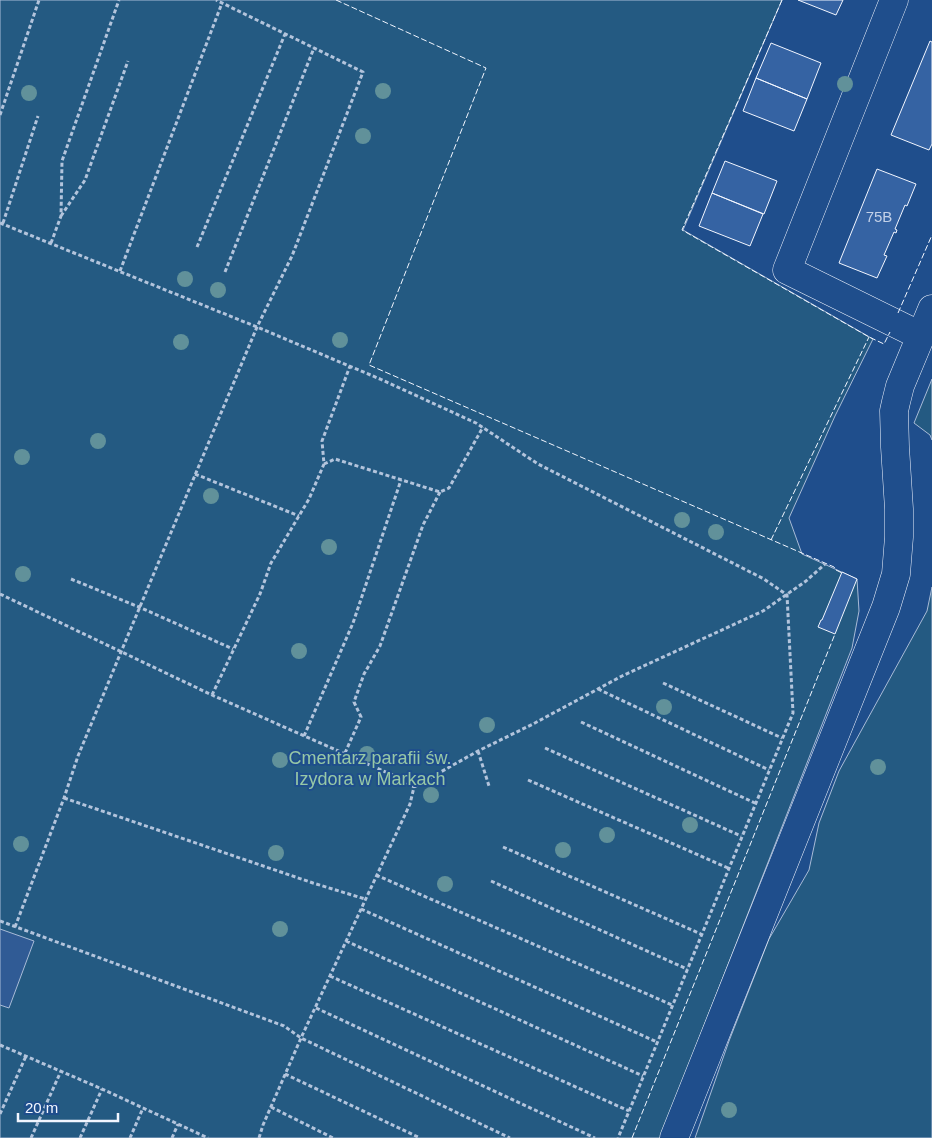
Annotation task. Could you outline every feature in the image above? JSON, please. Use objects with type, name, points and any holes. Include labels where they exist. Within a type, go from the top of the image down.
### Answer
[{"type":"street","points":[[894,0],[787,270],[921,336]]},
{"type":"street","points":[[674,1138],[886,607],[896,574],[899,537],[894,411],[900,386],[932,309]]},
{"type":"path","points":[[0,115],[39,0]]},
{"type":"path","points":[[61,216],[62,161],[119,0]]},
{"type":"path","points":[[15,927],[78,756],[257,327],[292,256],[363,72],[216,0]]},
{"type":"path","points":[[120,271],[222,3]]},
{"type":"path","points":[[198,247],[286,34]]},
{"type":"path","points":[[225,272],[314,48]]},
{"type":"path","points":[[51,243],[61,216],[85,180],[128,61]]},
{"type":"path","points":[[38,116],[2,223],[350,366],[476,422],[538,464],[764,579],[787,595]]},
{"type":"path","points":[[212,695],[260,594],[271,563],[309,499],[324,464],[322,441],[350,366]]},
{"type":"path","points":[[345,754],[361,717],[354,702],[364,674],[380,646],[423,525],[440,492],[448,488],[483,427]]},
{"type":"path","points":[[324,464],[335,459],[440,492]]},
{"type":"path","points":[[195,474],[299,516]]},
{"type":"path","points":[[304,736],[352,623],[401,480]]},
{"type":"path","points":[[259,1138],[301,1038],[410,804],[414,787],[478,751],[622,676],[763,611],[806,581],[825,564]]},
{"type":"path","points":[[71,579],[233,649]]},
{"type":"path","points":[[0,594],[212,695],[397,777],[414,787]]},
{"type":"path","points":[[618,1138],[793,712],[787,595]]},
{"type":"path","points":[[663,683],[782,738]]},
{"type":"path","points":[[598,689],[768,770]]},
{"type":"path","points":[[581,722],[755,803]]},
{"type":"path","points":[[545,748],[741,836]]},
{"type":"path","points":[[478,751],[490,786]]},
{"type":"path","points":[[528,780],[728,868]]},
{"type":"path","points":[[64,798],[365,899]]},
{"type":"path","points":[[503,847],[701,934]]},
{"type":"path","points":[[376,876],[672,1005]]},
{"type":"path","points":[[490,881],[687,969]]},
{"type":"path","points":[[361,909],[657,1042]]},
{"type":"path","points":[[0,921],[284,1026],[301,1038],[510,1138]]},
{"type":"path","points":[[346,941],[643,1076]]},
{"type":"path","points":[[330,976],[629,1111]]},
{"type":"path","points":[[316,1008],[595,1138]]},
{"type":"path","points":[[0,1045],[208,1138]]},
{"type":"path","points":[[0,1114],[26,1056]]},
{"type":"path","points":[[31,1138],[61,1071]]},
{"type":"path","points":[[286,1074],[420,1138]]},
{"type":"path","points":[[80,1138],[102,1089]]},
{"type":"path","points":[[271,1107],[333,1138]]},
{"type":"path","points":[[130,1138],[143,1108]]},
{"type":"path","points":[[172,1138],[178,1124]]},
{"type":"green space","name":"Cmentarz parafii św. Izydora w Markach","points":[[0,0],[782,0],[683,230],[873,339],[835,416],[789,518],[802,554],[857,579],[859,611],[852,648],[660,1138],[0,1138]]},
{"type":"green space","points":[[932,379],[932,440],[930,435],[914,423]]},
{"type":"green space","points":[[932,587],[932,1138],[695,1138],[729,1041],[769,939],[809,870],[819,823],[839,771],[927,611]]},
{"type":"shaded area","points":[[0,929],[34,941],[9,1008],[0,1005]]},
{"type":"building","points":[[798,0],[843,0],[836,15]]},
{"type":"building","points":[[930,41],[932,42],[932,144],[929,150],[891,135]]},
{"type":"building","points":[[771,43],[821,63],[807,99],[756,78]]},
{"type":"building","points":[[756,78],[807,99],[794,131],[743,111]]},
{"type":"building","points":[[725,161],[777,181],[764,214],[712,193]]},
{"type":"building","points":[[877,169],[916,184],[895,229],[897,230],[896,233],[894,232],[884,255],[887,256],[877,278],[839,263]]},
{"type":"building","points":[[712,193],[763,214],[750,246],[699,226]]},
{"type":"building","points":[[842,572],[857,579],[835,634],[818,627]]},
{"type":"fence","points":[[336,0],[486,68],[369,365],[834,567],[842,573]]},
{"type":"fence","points":[[782,0],[682,230],[869,337],[884,344],[890,332]]},
{"type":"fence","points":[[898,313],[932,235]]},
{"type":"fence","points":[[771,540],[869,337]]},
{"type":"fence","points":[[632,1138],[835,634]]}]
